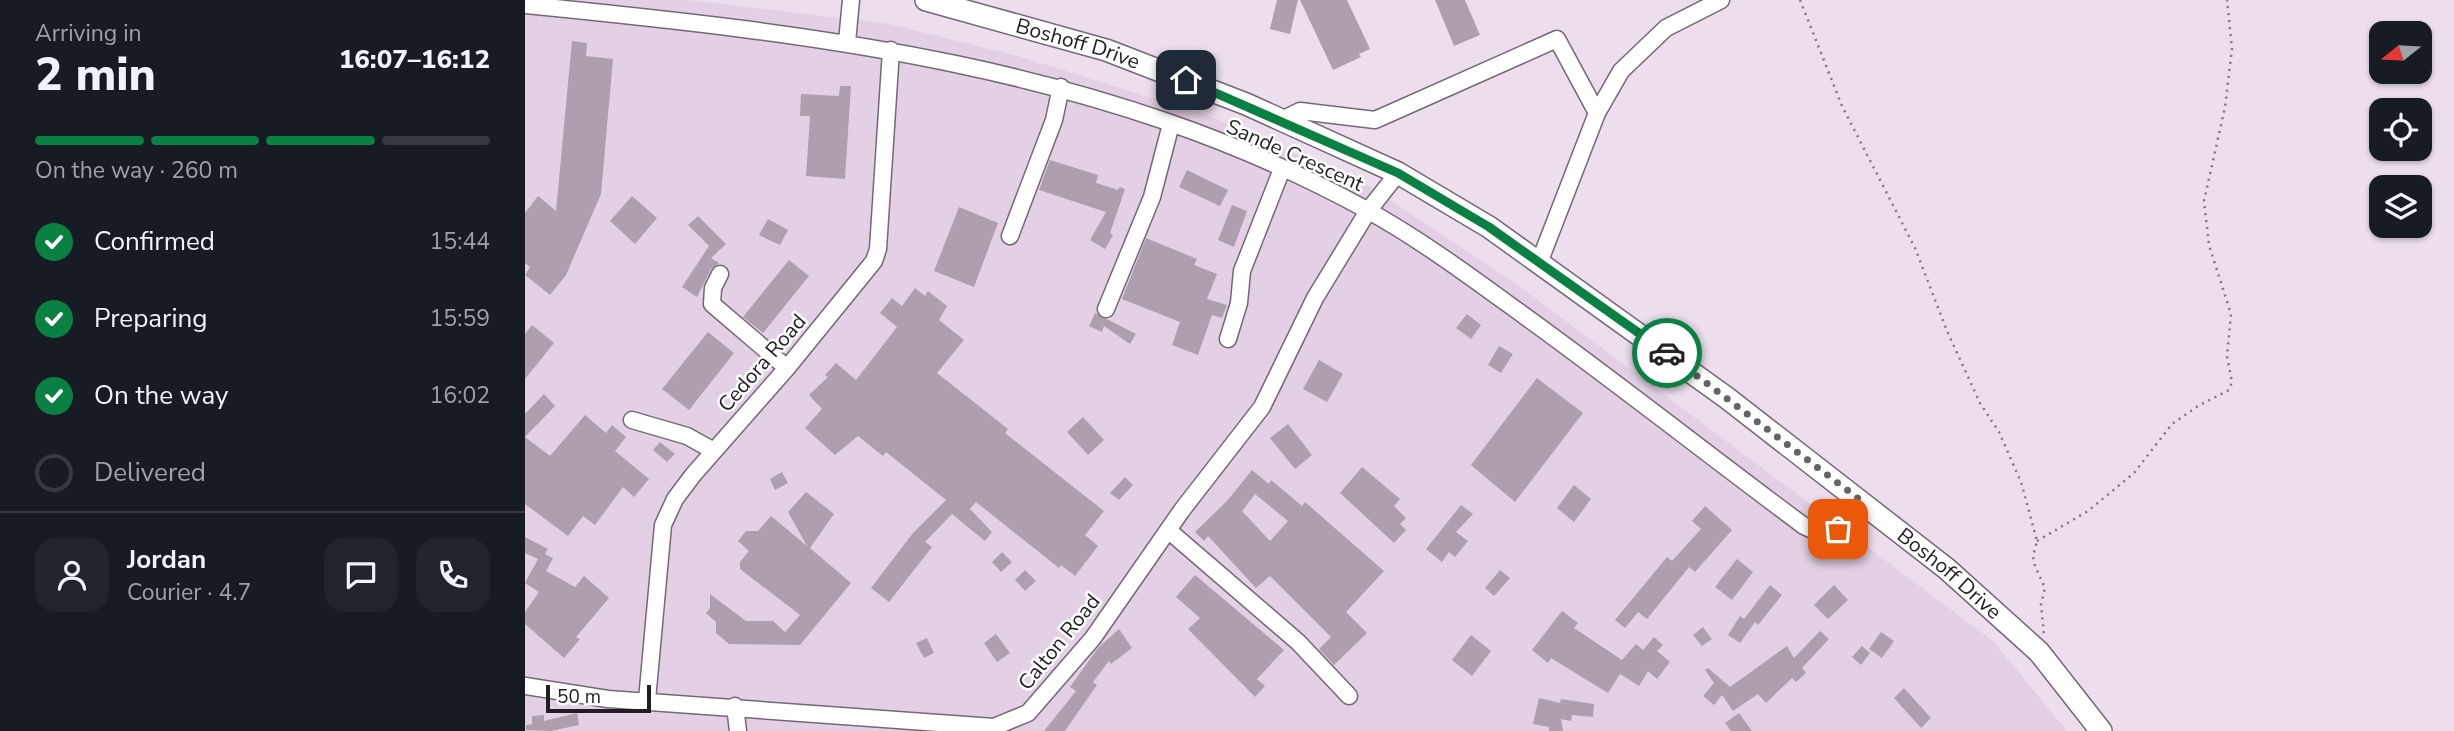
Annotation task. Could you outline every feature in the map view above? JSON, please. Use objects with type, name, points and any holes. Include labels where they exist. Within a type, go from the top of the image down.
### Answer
[{"type":"main road","name":"Boshoff Drive","points":[[926,0],[1041,29],[1106,50],[1282,120],[1398,173],[1489,227],[1632,327],[1859,499],[1966,586],[2039,652],[2101,731]]},
{"type":"street","points":[[846,42],[851,0]]},
{"type":"street","points":[[1539,263],[1597,113],[1621,71],[1666,28],[1721,0]]},
{"type":"street","points":[[525,23],[526,5]]},
{"type":"street","name":"Sande Crescent","points":[[526,5],[846,42],[891,50],[1061,87],[1171,124],[1282,169],[1367,211],[1462,271],[1804,526],[1818,532],[1838,529],[1859,499]]},
{"type":"street","points":[[1282,120],[1300,111],[1375,120],[1557,39],[1597,113]]},
{"type":"street","name":"Cedora Road","points":[[647,700],[663,525],[674,499],[787,368],[877,254],[891,50]]},
{"type":"street","points":[[1010,236],[1054,120],[1061,87]]},
{"type":"street","points":[[1106,309],[1152,197],[1171,124]]},
{"type":"street","points":[[1228,339],[1239,303],[1242,271],[1282,169]]},
{"type":"street","name":"Calton Road","points":[[525,686],[608,699],[735,706],[994,727],[1012,722],[1028,713],[1093,638],[1168,530],[1272,390],[1315,298],[1367,211],[1398,173]]},
{"type":"street","points":[[720,274],[713,288],[712,304],[787,368]]},
{"type":"street","points":[[632,420],[687,436],[714,451]]},
{"type":"street","points":[[1168,530],[1298,642],[1349,696]]},
{"type":"street","points":[[735,706],[738,731]]},
{"type":"path","points":[[1800,0],[1842,106],[1915,248],[1947,331],[1980,403],[2008,451],[2037,541],[2033,556],[2045,588],[2041,604],[2046,629],[2039,652]]},
{"type":"path","points":[[2037,541],[2088,511],[2134,473],[2172,424],[2228,390],[2232,382],[2227,356],[2231,314],[2209,244],[2204,201],[2225,107],[2232,49],[2227,0]]},
{"type":"shaded area","points":[[525,0],[687,0],[890,24],[1014,55],[1210,116],[1372,188],[1526,291],[1993,641],[2067,731],[525,731]]},
{"type":"building","points":[[1277,0],[1298,0],[1290,34],[1270,29]]},
{"type":"building","points":[[1300,0],[1347,0],[1370,49],[1359,54],[1361,57],[1333,70]]},
{"type":"building","points":[[1435,0],[1465,0],[1480,35],[1454,46]]},
{"type":"building","points":[[572,41],[587,43],[586,56],[613,59],[601,194],[566,275],[550,295],[525,275],[530,267],[525,263],[525,213],[538,196],[556,211]]},
{"type":"building","points":[[840,86],[851,86],[845,179],[806,176],[810,116],[800,116],[801,94],[839,96]]},
{"type":"building","points":[[1050,160],[1098,175],[1096,183],[1118,190],[1120,187],[1125,189],[1110,233],[1113,235],[1105,249],[1090,240],[1106,212],[1039,190]]},
{"type":"building","points":[[1187,170],[1228,190],[1220,206],[1179,187]]},
{"type":"building","points":[[632,196],[657,218],[635,244],[610,221]]},
{"type":"building","points":[[1232,205],[1247,211],[1234,247],[1218,240]]},
{"type":"building","points":[[959,207],[998,223],[974,287],[934,271]]},
{"type":"building","points":[[698,216],[726,244],[711,258],[719,263],[711,269],[697,297],[682,287],[709,246],[688,225]]},
{"type":"building","points":[[768,219],[788,230],[780,245],[759,235]]},
{"type":"building","points":[[1146,238],[1197,259],[1194,265],[1217,274],[1207,299],[1227,305],[1222,318],[1212,315],[1198,355],[1172,345],[1180,322],[1122,299]]},
{"type":"building","points":[[789,260],[809,276],[763,333],[743,317]]},
{"type":"building","points":[[915,288],[925,296],[928,291],[947,306],[939,320],[964,340],[937,373],[1008,429],[1005,433],[1104,511],[1085,535],[1098,546],[1075,576],[1061,565],[1059,568],[976,502],[970,509],[992,532],[985,541],[952,514],[925,542],[932,547],[889,602],[871,588],[913,533],[946,500],[886,452],[883,456],[858,436],[835,455],[805,428],[822,409],[809,395],[828,377],[825,375],[836,363],[856,380],[897,327],[880,313],[892,298],[902,306]]},
{"type":"building","points":[[1095,313],[1136,334],[1130,344],[1104,326],[1102,332],[1089,326]]},
{"type":"building","points":[[1467,314],[1481,325],[1471,339],[1456,328]]},
{"type":"building","points":[[532,325],[554,343],[525,379],[525,334]]},
{"type":"building","points":[[708,332],[734,353],[689,410],[662,389]]},
{"type":"building","points":[[1499,346],[1513,354],[1501,373],[1488,365]]},
{"type":"building","points":[[1319,360],[1343,374],[1327,402],[1303,389]]},
{"type":"building","points":[[1537,378],[1583,413],[1515,502],[1471,465]]},
{"type":"building","points":[[544,394],[555,406],[525,437],[525,414]]},
{"type":"building","points":[[585,415],[606,433],[612,425],[626,437],[615,451],[649,479],[634,497],[623,487],[595,525],[583,516],[568,536],[525,504],[525,437],[550,456]]},
{"type":"building","points":[[1083,417],[1104,440],[1088,455],[1067,432]]},
{"type":"building","points":[[1288,424],[1312,455],[1295,469],[1270,438]]},
{"type":"building","points":[[660,442],[675,454],[667,462],[653,450]]},
{"type":"building","points":[[1362,467],[1400,499],[1394,506],[1406,518],[1400,524],[1406,530],[1394,543],[1340,493]]},
{"type":"building","points":[[1252,470],[1269,484],[1271,480],[1302,506],[1305,502],[1384,571],[1346,612],[1367,633],[1334,665],[1319,649],[1331,637],[1270,576],[1256,588],[1208,536],[1204,541],[1195,532],[1227,501]],"holes":[[[1255,494],[1288,521],[1270,541],[1242,511]]]},
{"type":"building","points":[[782,472],[788,483],[775,490],[770,479]]},
{"type":"building","points":[[1125,477],[1133,485],[1119,500],[1110,493]]},
{"type":"building","points":[[1574,485],[1591,499],[1574,522],[1557,508]]},
{"type":"building","points":[[806,492],[834,514],[810,548],[851,583],[800,645],[729,644],[716,633],[716,622],[706,613],[710,608],[710,594],[746,621],[773,621],[785,632],[800,615],[740,569],[740,562],[749,551],[738,541],[746,531],[758,531],[771,516],[807,546],[788,512]]},
{"type":"building","points":[[1461,505],[1473,514],[1456,532],[1468,541],[1455,557],[1449,552],[1442,562],[1426,549]]},
{"type":"building","points":[[1705,506],[1732,530],[1695,572],[1689,567],[1647,619],[1638,612],[1625,628],[1615,620],[1667,557],[1672,561],[1701,529],[1692,521]]},
{"type":"building","points":[[525,537],[548,549],[545,554],[553,558],[546,571],[575,587],[584,576],[609,598],[576,637],[580,639],[564,658],[525,624],[525,612],[539,592],[525,583],[538,559],[525,553]]},
{"type":"building","points":[[1002,552],[1012,562],[1001,572],[992,562]]},
{"type":"building","points":[[1737,559],[1753,572],[1732,600],[1715,587]]},
{"type":"building","points":[[1025,570],[1036,581],[1025,591],[1015,580]]},
{"type":"building","points":[[1500,570],[1510,578],[1494,596],[1485,588]]},
{"type":"building","points":[[1195,575],[1284,650],[1257,679],[1265,686],[1255,697],[1188,629],[1200,618],[1176,597]]},
{"type":"building","points":[[1770,585],[1782,595],[1758,625],[1755,622],[1740,643],[1728,635],[1740,616],[1744,619]]},
{"type":"building","points":[[1834,585],[1848,600],[1828,619],[1814,605]]},
{"type":"building","points":[[1562,611],[1578,623],[1574,628],[1622,660],[1636,644],[1643,650],[1654,637],[1663,645],[1657,651],[1670,662],[1657,679],[1648,671],[1639,686],[1620,674],[1608,693],[1551,658],[1548,663],[1532,650]]},
{"type":"building","points":[[1703,627],[1712,639],[1702,646],[1693,635]]},
{"type":"building","points":[[1119,629],[1132,648],[1111,664],[1109,661],[1093,682],[1097,685],[1065,731],[1044,731],[1076,691],[1070,687],[1098,648]]},
{"type":"building","points":[[1820,631],[1829,639],[1802,668],[1806,673],[1796,682],[1792,678],[1766,703],[1758,694],[1733,711],[1722,695],[1714,705],[1703,696],[1714,683],[1705,670],[1708,668],[1730,687],[1787,646],[1794,658]]},
{"type":"building","points":[[1881,632],[1894,641],[1882,658],[1869,649]]},
{"type":"building","points":[[996,634],[1010,653],[997,662],[984,643]]},
{"type":"building","points":[[1471,635],[1491,651],[1472,676],[1452,660]]},
{"type":"building","points":[[927,638],[934,653],[924,658],[916,643]]},
{"type":"building","points":[[1862,646],[1870,653],[1861,665],[1852,657]]},
{"type":"building","points":[[1904,688],[1931,718],[1921,728],[1894,698]]},
{"type":"building","points":[[1539,698],[1560,703],[1561,699],[1594,704],[1593,717],[1572,715],[1571,721],[1561,719],[1563,731],[1549,731],[1549,727],[1533,724]]},
{"type":"building","points":[[577,713],[579,725],[551,731],[526,730],[526,725],[532,724],[532,716],[544,715],[544,721]]},
{"type":"building","points":[[1739,713],[1752,731],[1731,731],[1725,723]]},
{"type":"way so far","points":[[1667,353],[1859,499],[1838,529]]},
{"type":"route","points":[[1186,80],[1398,173],[1489,227],[1667,353]]}]
